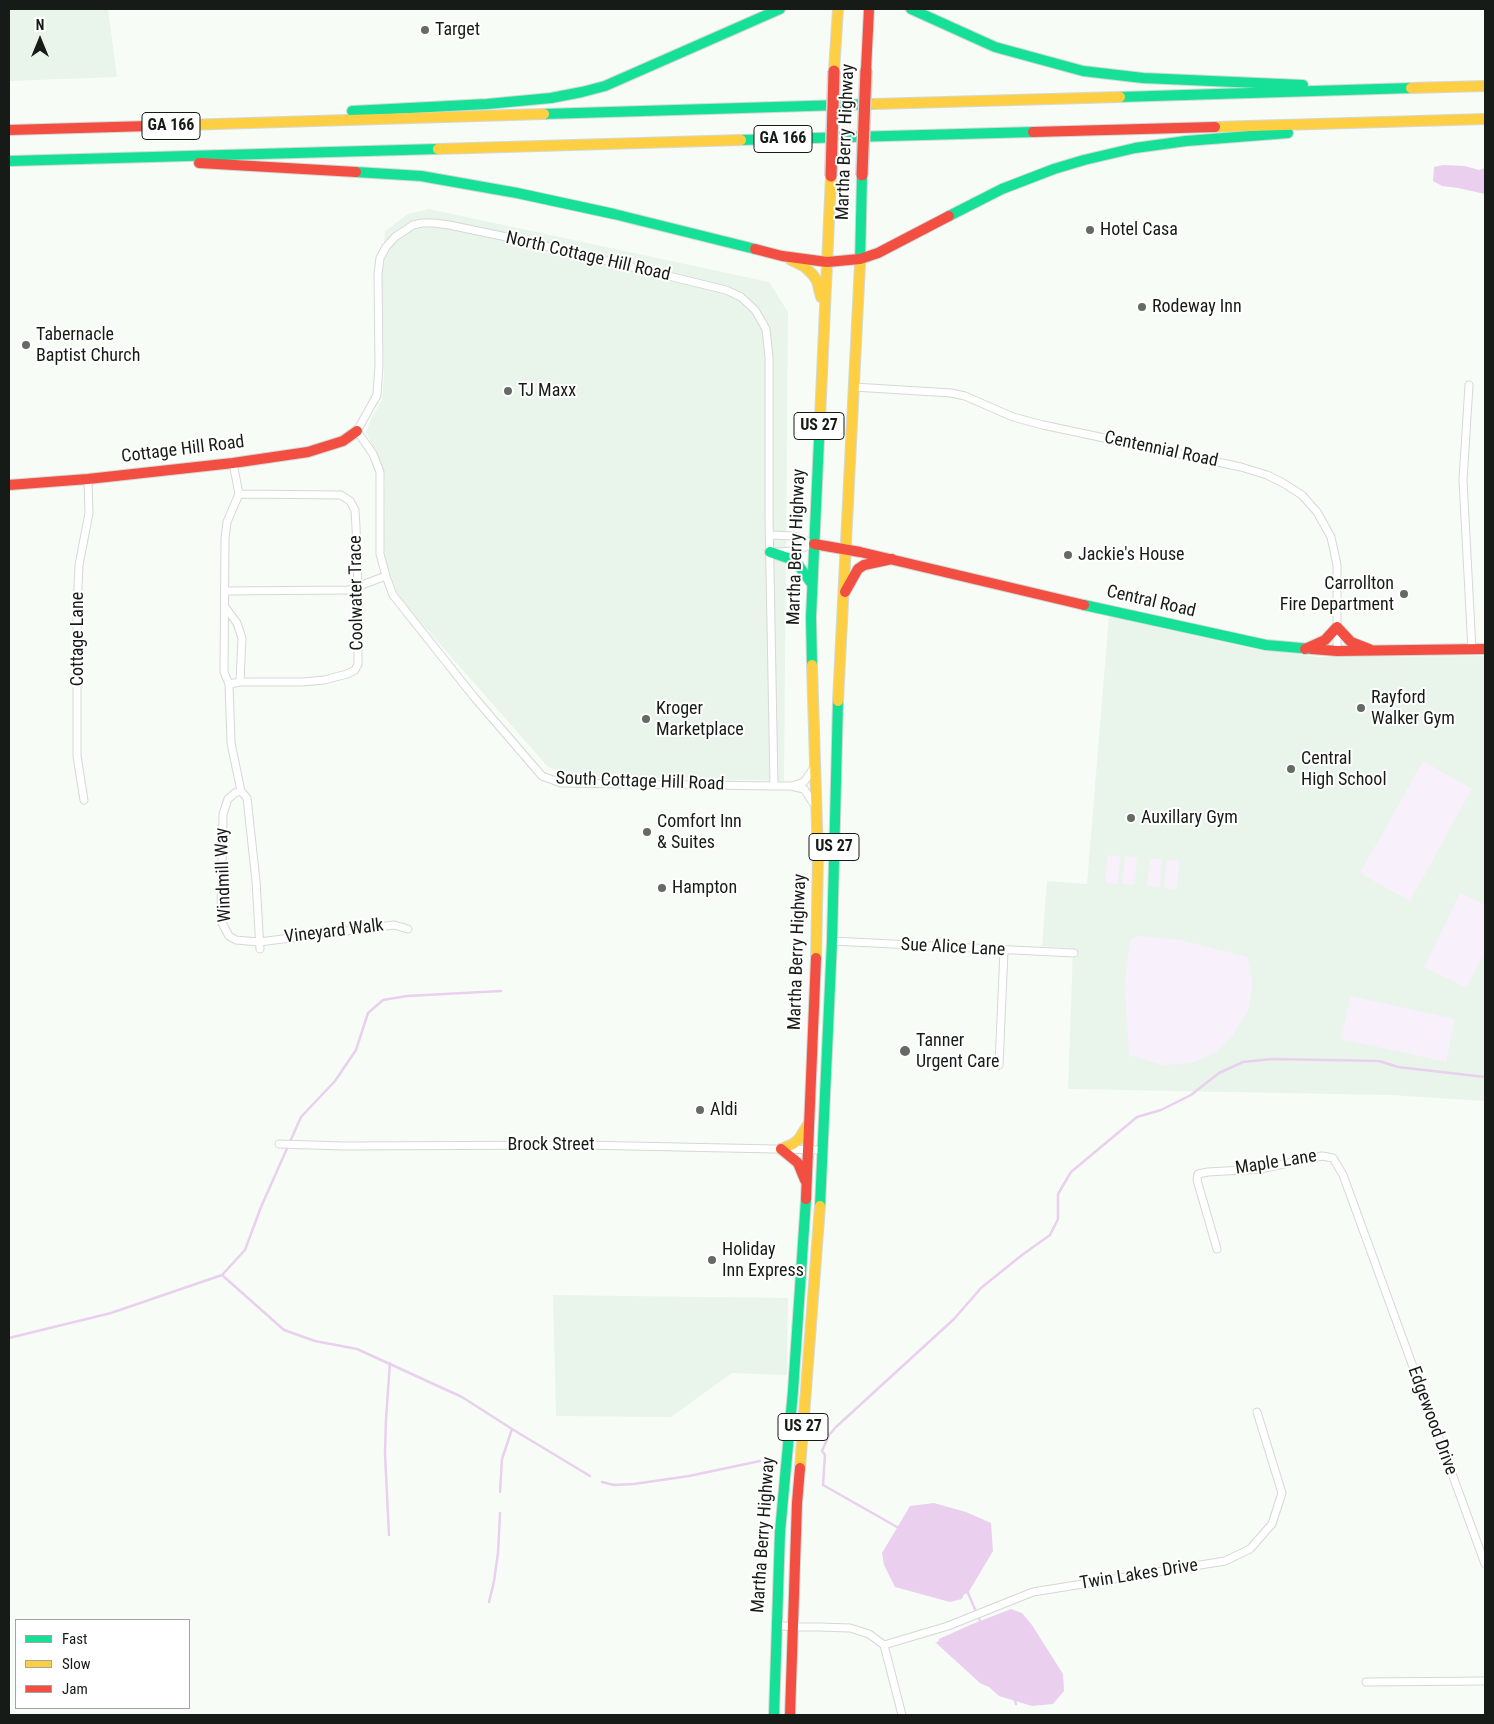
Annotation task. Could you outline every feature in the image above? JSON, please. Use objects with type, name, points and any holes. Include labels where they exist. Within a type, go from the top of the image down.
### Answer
[{"type":"main road","points":[[293,121],[339,112],[487,104],[551,98],[582,92],[605,86],[780,9]]},
{"type":"main road","name":"Martha Berry Highway","points":[[774,1715],[780,1532],[793,1391],[809,1150],[817,939],[818,858],[811,643],[812,584],[838,9]]},
{"type":"main road","name":"Martha Berry Highway","points":[[790,1715],[797,1503],[819,1227],[823,1150],[832,941],[837,714],[860,259],[869,9]]},
{"type":"main road","points":[[910,9],[995,47],[1083,71],[1123,76],[1294,84],[1358,90],[1485,86]]},
{"type":"main road","name":"GA 166","points":[[9,130],[1358,90]]},
{"type":"main road","points":[[142,157],[202,163],[421,176],[517,193],[614,214],[782,256],[827,262],[860,259],[878,253],[1002,189],[1054,169],[1135,148],[1186,141],[1280,133],[1375,129],[1425,121],[1485,119]]},
{"type":"main road","name":"GA 166","points":[[9,162],[1425,121]]},
{"type":"main road","points":[[782,256],[801,264],[813,275],[817,281],[824,309]]},
{"type":"main road","name":"Cottage Hill Road","points":[[9,485],[88,479],[233,463],[318,450],[342,441],[357,431]]},
{"type":"main road","name":"Central Road","points":[[814,544],[845,548],[1248,642],[1304,650],[1337,651],[1485,649]]},
{"type":"main road","points":[[770,552],[788,558],[799,566],[812,584]]},
{"type":"main road","points":[[843,596],[858,569],[864,565],[892,559]]},
{"type":"main road","points":[[1304,650],[1325,640],[1337,626],[1342,634],[1351,642],[1374,651]]},
{"type":"main road","points":[[817,939],[832,941]]},
{"type":"main road","points":[[781,1149],[799,1139],[810,1122]]},
{"type":"main road","points":[[781,1149],[798,1164],[802,1170],[806,1186]]},
{"type":"street","name":"North Cottage Hill Road","points":[[357,431],[377,395],[379,364],[378,274],[380,258],[395,237],[413,225],[434,223],[457,227],[534,243],[726,290],[742,297],[754,310],[766,329],[769,357],[769,535]]},
{"type":"street","points":[[1469,384],[1463,480],[1472,650]]},
{"type":"street","name":"Centennial Road","points":[[854,387],[951,393],[965,396],[1022,420],[1242,467],[1275,478],[1302,495],[1317,512],[1331,537],[1337,565],[1337,651]]},
{"type":"street","name":"South Cottage Hill Road","points":[[357,431],[373,454],[380,472],[380,554],[393,595],[474,697],[542,776],[561,783],[791,786]]},
{"type":"street","points":[[233,463],[239,494]]},
{"type":"street","name":"Cottage Lane","points":[[84,800],[77,756],[77,607],[79,565],[89,513],[88,479]]},
{"type":"street","name":"Coolwater Trace","points":[[229,684],[240,682],[302,682],[347,674],[355,670],[358,651],[355,510],[350,501],[341,495],[239,494]]},
{"type":"street","name":"Windmill Way","points":[[239,494],[227,522],[225,538],[224,672],[229,684],[231,742],[242,791],[247,798],[256,881],[259,945],[236,940],[229,936],[222,923],[223,814],[228,799],[235,793],[242,791]]},
{"type":"street","name":"Central Road","points":[[769,535],[794,536],[814,544]]},
{"type":"street","points":[[769,535],[774,786]]},
{"type":"street","name":"Central Road","points":[[770,552],[794,551],[814,544]]},
{"type":"street","points":[[226,591],[348,590],[386,576]]},
{"type":"street","points":[[225,607],[237,623],[242,638],[240,682]]},
{"type":"street","points":[[791,786],[804,782],[815,765]]},
{"type":"street","points":[[791,786],[804,789],[816,809]]},
{"type":"street","name":"Vineyard Walk","points":[[259,945],[394,925],[408,928]]},
{"type":"street","name":"Sue Alice Lane","points":[[832,941],[1074,954]]},
{"type":"street","points":[[999,1065],[1004,951]]},
{"type":"street","name":"Brock Street","points":[[279,1144],[342,1146],[582,1145],[823,1150]]},
{"type":"street","name":"Maple Lane","points":[[1217,1249],[1197,1180],[1198,1174],[1260,1169],[1330,1156],[1334,1158],[1343,1175],[1380,1278]]},
{"type":"street","name":"Edgewood Drive","points":[[1380,1278],[1485,1564]]},
{"type":"street","name":"Twin Lakes Drive","points":[[884,1645],[948,1626],[1033,1592],[1225,1561],[1250,1549],[1272,1524],[1282,1493],[1257,1412]]},
{"type":"street","points":[[776,1624],[792,1627],[850,1628],[869,1634],[884,1645],[902,1715]]},
{"type":"street","points":[[1366,1682],[1485,1681]]},
{"type":"shaded area","points":[[9,9],[108,9],[117,77],[9,81]]},
{"type":"shaded area","points":[[1443,165],[1465,166],[1479,170],[1485,168],[1485,194],[1442,186],[1433,181],[1434,167]]},
{"type":"shaded area","points":[[429,209],[769,282],[788,312],[784,781],[577,776],[548,767],[398,594],[386,562],[384,541],[385,481],[382,466],[366,432],[382,400],[384,374],[382,277],[385,231],[408,214]]},
{"type":"shaded area","name":"Central High School","points":[[1109,616],[1253,649],[1319,657],[1485,656],[1485,1101],[1390,1095],[1068,1089],[1073,948],[1042,946],[1047,881],[1087,884]]},
{"type":"shaded area","points":[[1423,761],[1472,789],[1410,901],[1360,873]]},
{"type":"shaded area","points":[[1108,855],[1120,856],[1118,884],[1105,883]]},
{"type":"shaded area","points":[[1125,856],[1137,857],[1135,885],[1122,884]]},
{"type":"shaded area","points":[[1150,859],[1162,859],[1160,887],[1147,886]]},
{"type":"shaded area","points":[[1167,860],[1179,861],[1177,889],[1164,888]]},
{"type":"shaded area","points":[[1460,893],[1485,905],[1485,951],[1467,988],[1424,967]]},
{"type":"shaded area","points":[[1134,937],[1179,940],[1247,957],[1253,982],[1248,1011],[1234,1034],[1215,1053],[1191,1063],[1163,1065],[1129,1055],[1125,985],[1130,941]]},
{"type":"shaded area","points":[[1351,996],[1455,1019],[1446,1062],[1341,1039]]},
{"type":"shaded area","points":[[553,1295],[788,1298],[787,1375],[732,1373],[671,1417],[556,1416]]},
{"type":"shaded area","points":[[934,1503],[966,1512],[991,1523],[993,1551],[968,1593],[964,1594],[962,1599],[950,1602],[895,1587],[884,1565],[882,1553],[910,1506]]},
{"type":"shaded area","points":[[1011,1609],[1022,1613],[1032,1625],[1063,1674],[1064,1691],[1053,1704],[1032,1706],[999,1696],[989,1687],[980,1683],[935,1642],[970,1625]]},
{"type":"waterway","points":[[9,1338],[111,1313],[222,1275],[245,1250],[261,1207],[301,1117],[335,1081],[356,1050],[368,1013],[383,1000],[407,996],[501,991]]},
{"type":"waterway","points":[[897,1527],[823,1485],[825,1455],[822,1451],[829,1435],[954,1319],[981,1288],[1050,1235],[1058,1219],[1058,1194],[1071,1172],[1137,1117],[1161,1110],[1191,1095],[1219,1073],[1243,1062],[1272,1059],[1379,1061],[1398,1067],[1485,1077]]},
{"type":"waterway","points":[[222,1275],[284,1330],[315,1341],[357,1349],[462,1397],[590,1476]]},
{"type":"waterway","points":[[389,1535],[385,1454],[390,1363]]},
{"type":"waterway","points":[[500,1492],[502,1459],[512,1429]]},
{"type":"waterway","points":[[602,1482],[614,1485],[634,1484],[689,1476],[760,1461]]},
{"type":"waterway","points":[[489,1602],[498,1553],[500,1513]]},
{"type":"waterway","points":[[968,1593],[980,1621]]},
{"type":"waterway","points":[[1015,1700],[1016,1704]]},
{"type":"traffic: fast","points":[[352,111],[487,104],[551,98],[582,92],[605,86],[780,9]]},
{"type":"traffic: fast","points":[[911,9],[995,47],[1083,71],[1143,78],[1303,85]]},
{"type":"traffic: fast","points":[[1120,97],[1411,88]]},
{"type":"traffic: fast","points":[[544,114],[874,104]]},
{"type":"traffic: fast","points":[[741,140],[1033,132]]},
{"type":"traffic: fast","points":[[949,216],[1002,189],[1054,169],[1084,160],[1135,148],[1186,141],[1288,133]]},
{"type":"traffic: fast","points":[[9,161],[438,149]]},
{"type":"traffic: fast","points":[[356,172],[421,176],[517,193],[614,214],[755,249]]},
{"type":"traffic: fast","points":[[860,264],[862,175]]},
{"type":"traffic: fast","points":[[812,665],[811,617],[820,418]]},
{"type":"traffic: fast","points":[[770,552],[788,558],[799,566],[812,584]]},
{"type":"traffic: fast","points":[[1084,605],[1266,645],[1312,649]]},
{"type":"traffic: fast","points":[[820,1206],[832,941],[838,701]]},
{"type":"traffic: fast","points":[[774,1715],[780,1532],[793,1391],[806,1199]]},
{"type":"traffic: slow","points":[[834,71],[838,9]]},
{"type":"traffic: slow","points":[[1411,88],[1485,86]]},
{"type":"traffic: slow","points":[[874,104],[1120,97]]},
{"type":"traffic: slow","points":[[184,125],[544,114]]},
{"type":"traffic: slow","points":[[1215,127],[1485,119]]},
{"type":"traffic: slow","points":[[438,149],[741,140]]},
{"type":"traffic: slow","points":[[820,418],[831,176]]},
{"type":"traffic: slow","points":[[791,260],[805,267],[813,275],[817,281],[821,297]]},
{"type":"traffic: slow","points":[[838,701],[860,264]]},
{"type":"traffic: slow","points":[[812,665],[818,858],[816,958]]},
{"type":"traffic: slow","points":[[781,1149],[799,1139],[809,1123]]},
{"type":"traffic: slow","points":[[800,1468],[820,1206]]},
{"type":"traffic: jam","points":[[866,70],[869,9]]},
{"type":"traffic: jam","points":[[862,175],[866,70]]},
{"type":"traffic: jam","points":[[831,176],[834,71]]},
{"type":"traffic: jam","points":[[9,130],[184,125]]},
{"type":"traffic: jam","points":[[1033,132],[1215,127]]},
{"type":"traffic: jam","points":[[199,163],[356,172]]},
{"type":"traffic: jam","points":[[755,249],[782,256],[827,262],[860,259],[878,253],[949,216]]},
{"type":"traffic: jam","points":[[9,485],[88,479],[233,463],[308,452],[343,441],[357,431]]},
{"type":"traffic: jam","points":[[814,544],[860,552],[1084,605]]},
{"type":"traffic: jam","points":[[845,592],[858,569],[864,565],[892,559]]},
{"type":"traffic: jam","points":[[1305,649],[1325,640],[1337,627],[1351,642],[1369,649]]},
{"type":"traffic: jam","points":[[1312,649],[1337,651],[1485,649]]},
{"type":"traffic: jam","points":[[806,1199],[816,958]]},
{"type":"traffic: jam","points":[[781,1149],[798,1163],[805,1180]]},
{"type":"traffic: jam","points":[[790,1715],[797,1503],[800,1468]]},
{"type":"place","name":"Target","points":[[425,30]]},
{"type":"place","name":"Hotel Casa","points":[[1090,230]]},
{"type":"place","name":"Rodeway Inn","points":[[1142,307]]},
{"type":"place","name":"Tabernacle Baptist Church","points":[[26,345]]},
{"type":"place","name":"TJ Maxx","points":[[508,391]]},
{"type":"place","name":"Jackie's House","points":[[1068,555]]},
{"type":"place","name":"Carrollton Fire Department","points":[[1404,594]]},
{"type":"place","name":"Rayford Walker Gym","points":[[1361,708]]},
{"type":"place","name":"Kroger Marketplace","points":[[646,719]]},
{"type":"place","name":"Central High School","points":[[1291,769]]},
{"type":"place","name":"Auxillary Gym","points":[[1131,818]]},
{"type":"place","name":"Comfort Inn & Suites","points":[[647,832]]},
{"type":"place","name":"Hampton","points":[[662,888]]},
{"type":"place","name":"Tanner Urgent Care","points":[[905,1051]]},
{"type":"place","name":"Aldi","points":[[700,1110]]},
{"type":"place","name":"Holiday Inn Express","points":[[712,1260]]}]
